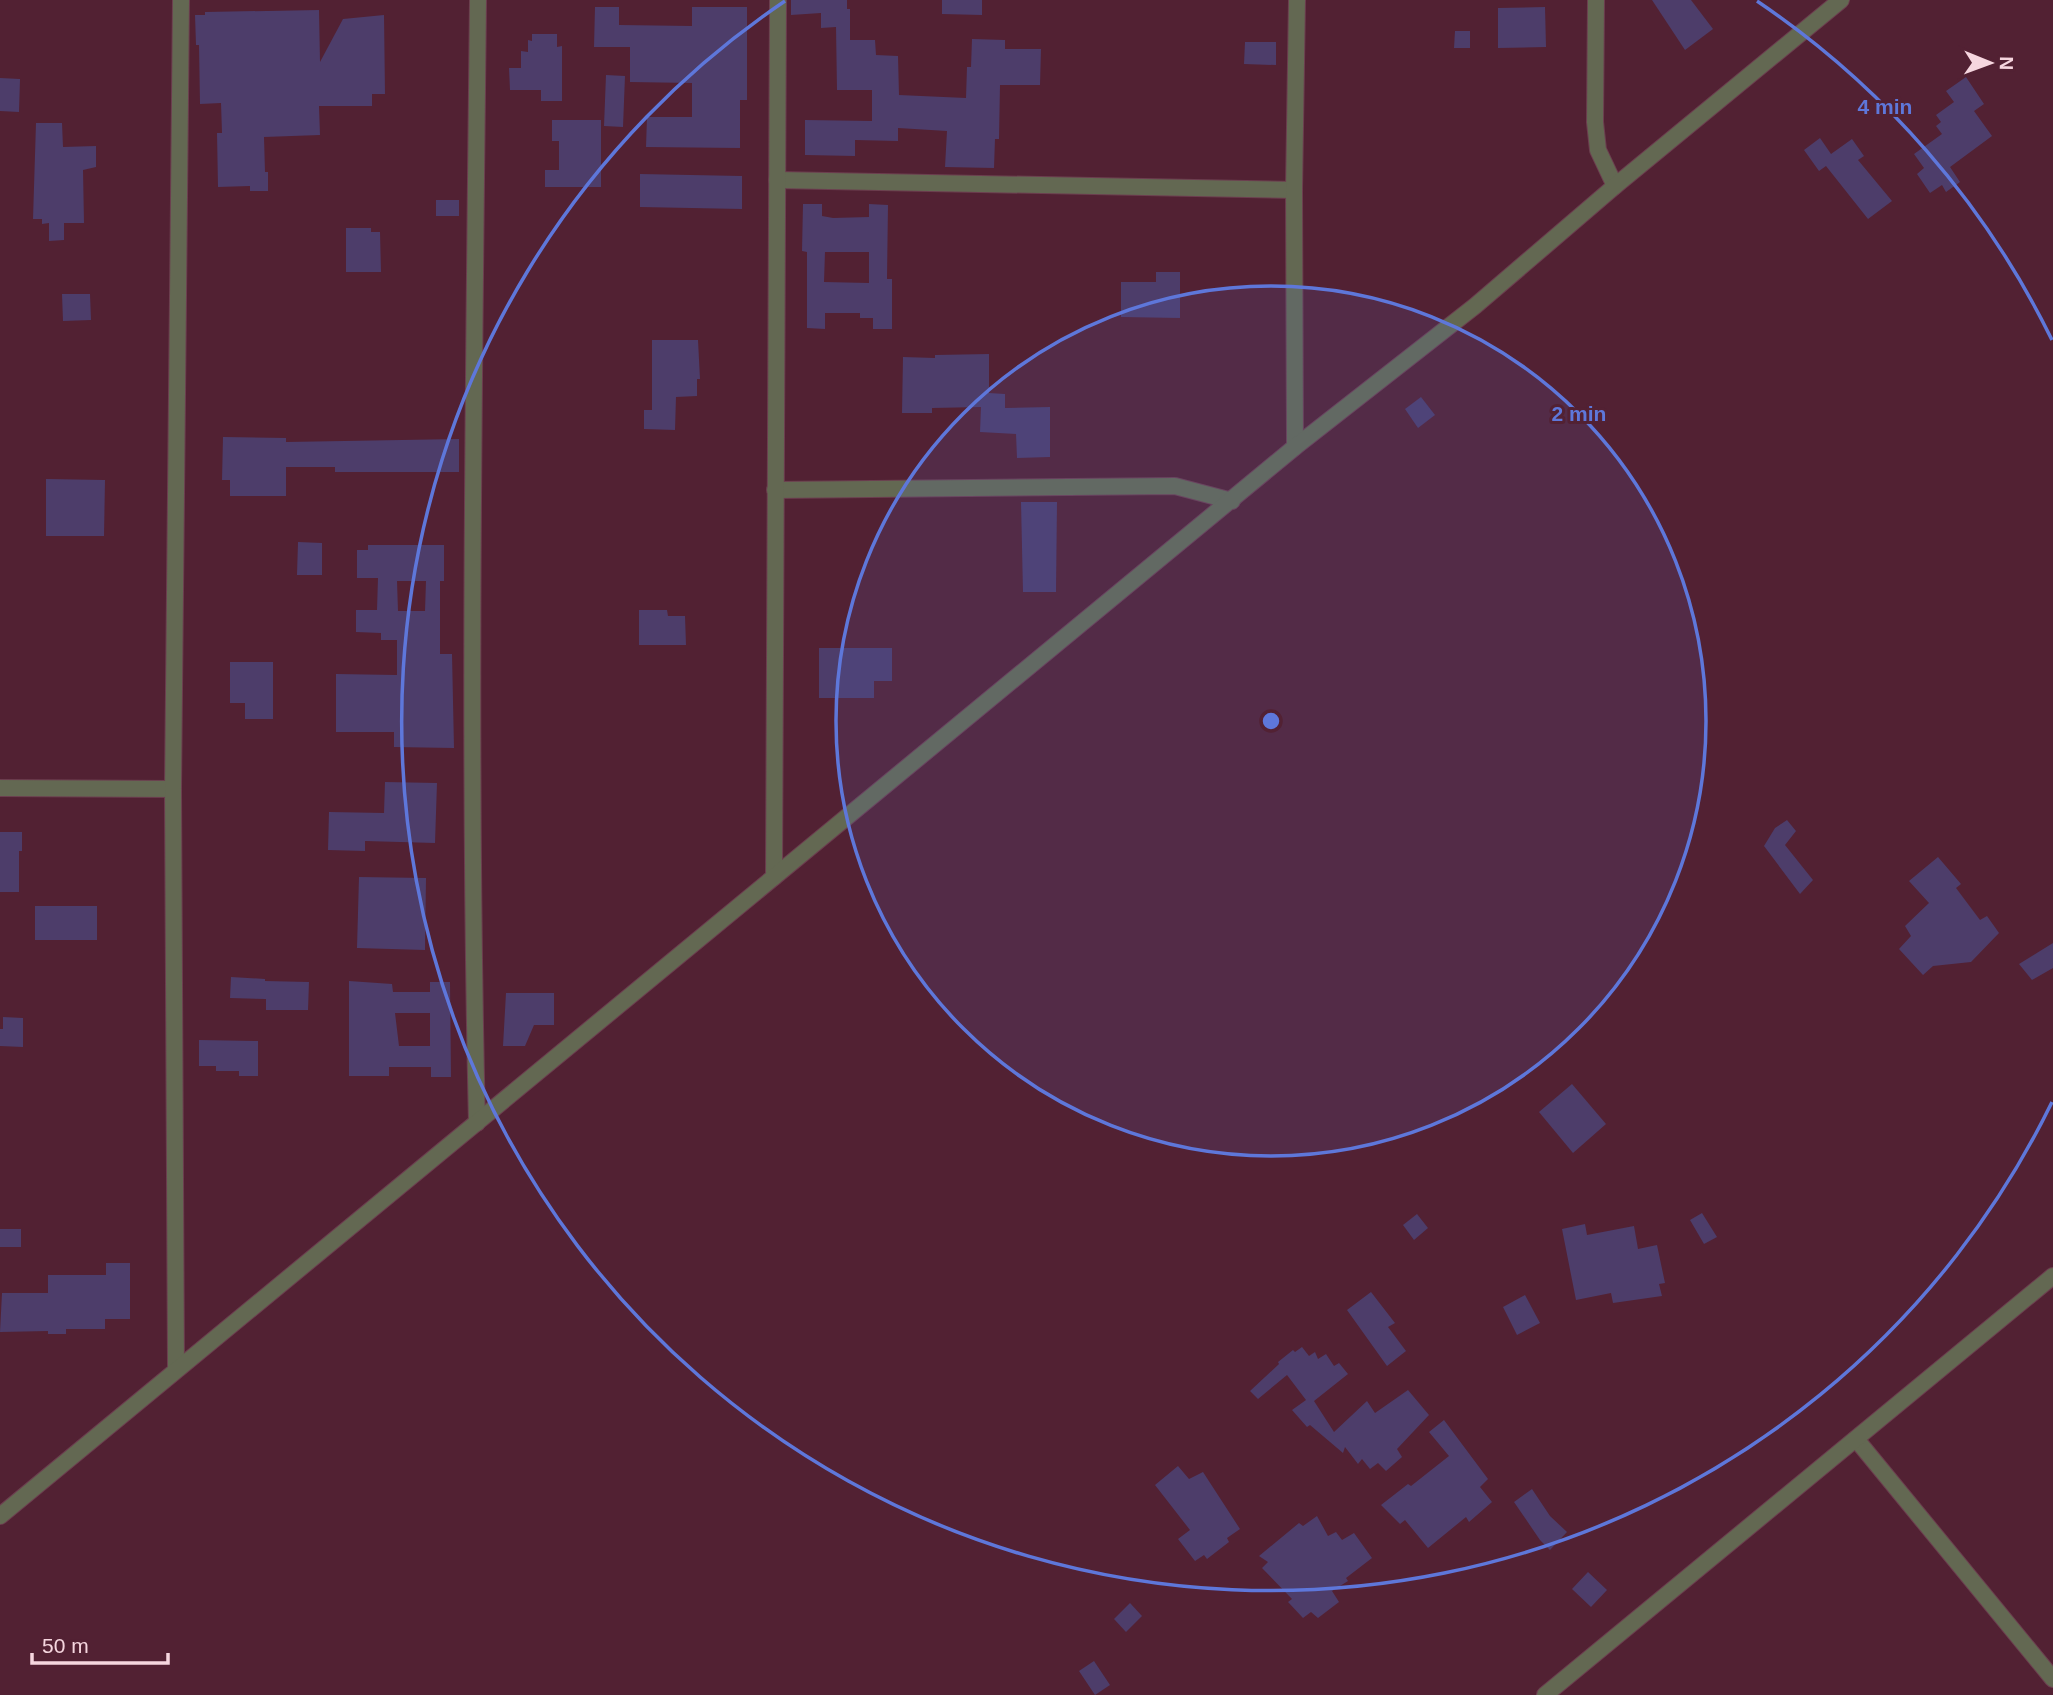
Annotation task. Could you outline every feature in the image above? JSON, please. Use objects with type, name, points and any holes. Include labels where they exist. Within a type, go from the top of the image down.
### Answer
[{"type":"street","points":[[176,1369],[173,789],[181,0]]},
{"type":"street","points":[[477,1122],[473,947],[472,569],[478,0]]},
{"type":"street","points":[[774,877],[778,0]]},
{"type":"street","points":[[1295,447],[1294,190],[1297,0]]},
{"type":"street","points":[[1596,0],[1595,121],[1598,150],[1615,186]]},
{"type":"street","points":[[0,1516],[1295,447],[1475,306],[1615,186],[1841,0]]},
{"type":"street","points":[[777,180],[1294,190]]},
{"type":"street","points":[[775,490],[1175,486],[1232,501]]},
{"type":"street","points":[[0,788],[173,789]]},
{"type":"street","points":[[1545,1695],[2053,1276]]},
{"type":"street","points":[[1856,1439],[2053,1679]]},
{"type":"building","points":[[791,0],[847,0],[847,9],[850,9],[850,40],[875,40],[876,55],[898,56],[899,95],[966,98],[967,67],[971,67],[972,39],[1005,40],[1005,49],[1041,49],[1040,85],[1000,85],[999,139],[995,139],[994,168],[945,167],[947,131],[898,128],[898,141],[855,140],[855,156],[805,155],[805,120],[872,121],[872,90],[837,90],[836,27],[821,28],[821,13],[791,15]]},
{"type":"building","points":[[942,0],[982,0],[982,15],[942,14]]},
{"type":"building","points":[[1652,0],[1691,0],[1713,29],[1685,50]]},
{"type":"building","points":[[595,7],[619,7],[619,25],[692,26],[692,7],[747,7],[747,100],[740,100],[740,148],[646,147],[647,117],[692,117],[692,83],[630,82],[630,47],[594,47]]},
{"type":"building","points":[[1545,7],[1546,47],[1498,48],[1498,8]]},
{"type":"building","points":[[319,10],[320,62],[343,19],[384,15],[385,94],[372,94],[372,106],[319,106],[320,135],[264,137],[268,191],[250,191],[250,186],[218,187],[217,133],[222,133],[221,103],[200,104],[199,45],[196,45],[195,15],[205,15],[205,12]]},
{"type":"building","points":[[1455,31],[1470,31],[1470,48],[1454,48]]},
{"type":"building","points":[[532,34],[557,34],[557,47],[562,46],[562,101],[541,101],[541,90],[510,90],[509,68],[521,68],[521,51],[528,52],[528,40],[532,41]]},
{"type":"building","points":[[1245,42],[1276,42],[1276,65],[1244,64]]},
{"type":"building","points":[[606,75],[625,76],[623,127],[604,126]]},
{"type":"building","points":[[1966,77],[1984,104],[1974,111],[1992,136],[1950,167],[1960,182],[1946,192],[1942,185],[1930,193],[1917,174],[1924,168],[1914,154],[1942,134],[1936,126],[1941,122],[1936,115],[1954,102],[1946,91]]},
{"type":"building","points":[[0,78],[20,79],[19,112],[0,111]]},
{"type":"building","points":[[552,120],[601,120],[601,187],[545,187],[545,170],[559,170],[559,141],[552,141]]},
{"type":"building","points":[[36,123],[62,123],[63,147],[96,146],[96,167],[83,170],[84,223],[64,223],[64,240],[49,241],[49,223],[42,224],[42,219],[33,219]]},
{"type":"building","points":[[1820,138],[1831,154],[1852,139],[1864,156],[1858,160],[1892,201],[1868,219],[1826,166],[1819,171],[1804,150]]},
{"type":"building","points":[[640,174],[742,176],[742,209],[640,207]]},
{"type":"building","points":[[436,200],[459,200],[459,216],[436,216]]},
{"type":"building","points":[[803,204],[822,204],[822,216],[833,218],[869,217],[869,204],[888,205],[887,279],[892,279],[892,329],[873,329],[873,318],[860,318],[860,313],[825,313],[825,329],[807,328],[807,252],[802,251]],"holes":[[[825,252],[869,252],[869,283],[824,282]]]},
{"type":"building","points":[[346,228],[371,228],[371,232],[380,232],[381,272],[346,272]]},
{"type":"building","points":[[1156,272],[1180,272],[1180,318],[1121,317],[1121,282],[1156,282]]},
{"type":"building","points":[[62,294],[90,294],[91,320],[63,321]]},
{"type":"building","points":[[652,340],[698,340],[700,379],[697,379],[697,396],[676,397],[675,430],[644,429],[644,410],[652,410]]},
{"type":"building","points":[[989,354],[989,393],[1005,394],[1005,408],[1050,407],[1050,457],[1017,458],[1016,434],[980,432],[981,407],[932,408],[932,413],[902,413],[903,357],[935,358],[935,355]]},
{"type":"building","points":[[1421,397],[1435,415],[1418,428],[1405,409]]},
{"type":"building","points":[[223,437],[286,438],[286,442],[459,439],[459,472],[335,472],[335,467],[286,467],[286,496],[230,496],[230,480],[222,480]]},
{"type":"building","points":[[46,479],[105,480],[104,536],[46,536]]},
{"type":"building","points":[[1021,502],[1057,502],[1056,592],[1023,592]]},
{"type":"building","points":[[298,542],[322,543],[322,575],[297,575]]},
{"type":"building","points":[[368,545],[444,545],[444,581],[440,581],[440,654],[452,654],[454,748],[394,747],[394,732],[336,732],[336,674],[397,675],[397,640],[381,640],[381,633],[356,632],[356,610],[377,610],[378,578],[357,578],[357,550],[368,550]],"holes":[[[397,581],[426,581],[425,611],[398,611]]]},
{"type":"building","points":[[639,610],[667,610],[668,616],[685,616],[686,645],[639,645]]},
{"type":"building","points":[[819,648],[892,648],[892,681],[874,681],[874,698],[819,698]]},
{"type":"building","points":[[230,662],[273,662],[273,719],[245,719],[245,703],[230,703]]},
{"type":"building","points":[[385,782],[437,783],[435,843],[365,841],[365,851],[328,850],[329,812],[384,813]]},
{"type":"building","points":[[1787,820],[1796,831],[1785,845],[1813,880],[1800,894],[1764,846],[1775,828]]},
{"type":"building","points":[[0,832],[22,832],[19,892],[0,892]]},
{"type":"building","points":[[1938,857],[1961,884],[1956,888],[1980,920],[1987,916],[1999,933],[1971,962],[1933,966],[1923,975],[1899,949],[1911,936],[1905,926],[1929,903],[1909,881]]},
{"type":"building","points":[[359,877],[426,878],[425,950],[357,948]]},
{"type":"building","points":[[35,906],[97,906],[97,940],[35,940]]},
{"type":"building","points":[[2053,943],[2053,968],[2032,980],[2019,964]]},
{"type":"building","points":[[231,977],[309,982],[308,1010],[266,1010],[266,999],[230,998]]},
{"type":"building","points":[[349,981],[392,984],[393,992],[430,992],[430,982],[450,982],[451,1077],[431,1077],[431,1067],[389,1067],[389,1076],[349,1076]],"holes":[[[395,1013],[430,1013],[430,1046],[399,1046]]]},
{"type":"building","points":[[506,993],[554,993],[554,1025],[534,1025],[525,1046],[503,1046]]},
{"type":"building","points":[[3,1017],[23,1018],[23,1047],[0,1046]]},
{"type":"building","points":[[199,1040],[258,1041],[258,1076],[239,1076],[239,1071],[216,1071],[216,1066],[199,1066]]},
{"type":"building","points":[[1572,1084],[1606,1124],[1573,1153],[1539,1112]]},
{"type":"building","points":[[1702,1213],[1717,1237],[1704,1244],[1690,1220]]},
{"type":"building","points":[[1417,1214],[1428,1228],[1414,1240],[1403,1225]]},
{"type":"building","points":[[1585,1224],[1587,1235],[1634,1226],[1638,1249],[1657,1245],[1665,1283],[1659,1284],[1662,1296],[1613,1303],[1611,1293],[1576,1300],[1562,1229]]},
{"type":"building","points":[[0,1229],[21,1229],[21,1247],[0,1247]]},
{"type":"building","points":[[106,1263],[130,1263],[130,1319],[105,1319],[105,1329],[66,1329],[66,1334],[48,1334],[48,1331],[0,1332],[2,1293],[48,1293],[48,1275],[106,1275]]},
{"type":"building","points":[[1371,1292],[1395,1323],[1388,1327],[1406,1351],[1387,1366],[1347,1310]]},
{"type":"building","points":[[1525,1295],[1540,1323],[1517,1335],[1503,1307]]},
{"type":"building","points":[[1302,1347],[1309,1356],[1315,1352],[1318,1359],[1326,1354],[1334,1366],[1339,1363],[1348,1374],[1314,1401],[1334,1432],[1367,1401],[1375,1413],[1408,1390],[1429,1415],[1397,1449],[1402,1457],[1386,1471],[1378,1463],[1370,1469],[1362,1459],[1358,1464],[1345,1447],[1343,1453],[1310,1425],[1307,1427],[1292,1410],[1306,1400],[1287,1375],[1258,1399],[1250,1391],[1279,1364],[1278,1362],[1293,1350],[1295,1352]]},
{"type":"building","points":[[1444,1420],[1488,1479],[1480,1487],[1492,1502],[1469,1522],[1466,1517],[1428,1548],[1405,1520],[1400,1524],[1381,1505],[1408,1484],[1411,1486],[1449,1456],[1429,1432]]},
{"type":"building","points":[[1178,1466],[1189,1479],[1203,1472],[1240,1529],[1227,1538],[1229,1542],[1207,1559],[1204,1555],[1195,1561],[1178,1539],[1190,1530],[1155,1485]]},
{"type":"building","points":[[1532,1489],[1550,1516],[1567,1532],[1550,1550],[1514,1502]]},
{"type":"building","points":[[1317,1516],[1328,1536],[1336,1532],[1342,1540],[1354,1533],[1372,1558],[1346,1578],[1348,1581],[1332,1591],[1339,1602],[1318,1618],[1311,1612],[1303,1618],[1288,1602],[1292,1599],[1262,1568],[1268,1562],[1259,1556],[1299,1523],[1303,1526]]},
{"type":"building","points":[[1588,1572],[1607,1590],[1591,1607],[1572,1589]]},
{"type":"building","points":[[1130,1603],[1142,1616],[1126,1632],[1114,1619]]},
{"type":"building","points":[[1094,1661],[1110,1685],[1095,1695],[1079,1671]]}]
